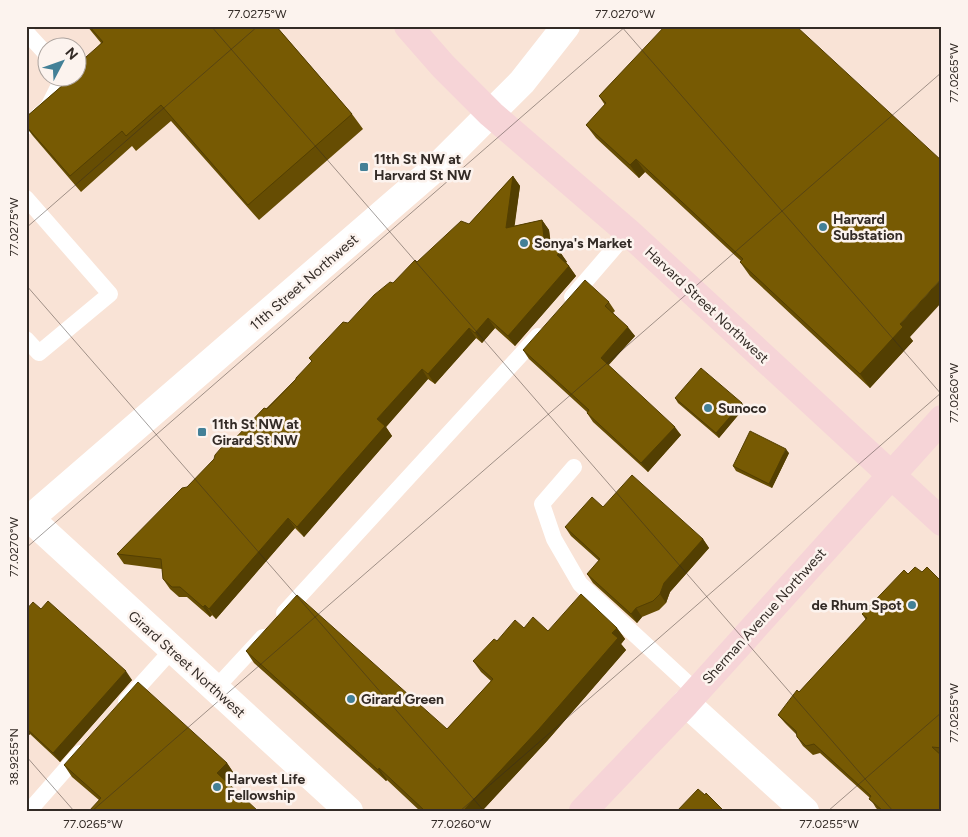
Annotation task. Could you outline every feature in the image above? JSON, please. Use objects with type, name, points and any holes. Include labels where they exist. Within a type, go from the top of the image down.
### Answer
[{"type":"main road","name":"Harvard Street Northwest","points":[[408,26],[442,66],[491,114],[628,232],[942,522]]},
{"type":"main road","name":"Sherman Avenue Northwest","points":[[582,811],[691,697],[942,419]]},
{"type":"street","name":"11th Street Northwest","points":[[27,519],[440,164],[522,82],[566,26]]},
{"type":"street","name":"Girard Street Northwest","points":[[27,519],[350,811]]},
{"type":"street","points":[[691,697],[805,811]]},
{"type":"lane","points":[[26,32],[38,45]]},
{"type":"lane","points":[[26,127],[48,107],[58,88]]},
{"type":"lane","points":[[26,198],[110,294],[39,353],[26,339]]},
{"type":"lane","points":[[561,309],[628,232]]},
{"type":"lane","points":[[215,689],[548,324]]},
{"type":"lane","points":[[574,467],[542,504],[554,539],[580,584],[691,697]]},
{"type":"lane","points":[[114,714],[172,650]]},
{"type":"lane","points":[[29,811],[88,744]]},
{"type":"building","points":[[89,26],[276,26],[352,114],[248,205],[161,105],[126,136],[122,131],[70,176],[26,126],[26,117],[59,88],[88,88],[88,55],[103,42]]},
{"type":"building","name":"Harvard Substation","points":[[665,26],[796,26],[942,161],[942,278],[900,324],[903,327],[860,374],[740,262],[743,259],[636,159],[630,165],[586,125],[606,103],[599,96]]},
{"type":"building","points":[[513,176],[506,228],[542,220],[544,238],[560,252],[557,255],[569,266],[508,336],[488,318],[475,333],[469,328],[428,374],[422,369],[377,419],[385,426],[297,527],[288,518],[209,609],[205,605],[203,607],[180,587],[172,587],[163,579],[161,559],[117,554],[182,488],[187,487],[214,459],[221,448],[228,446],[264,408],[267,409],[312,361],[309,358],[343,322],[348,323],[374,295],[390,282],[393,283],[415,260],[417,262],[461,221],[469,224]]},
{"type":"building","points":[[585,280],[609,302],[605,306],[628,327],[601,358],[675,427],[641,463],[587,413],[589,410],[523,350]]},
{"type":"building","points":[[701,368],[742,403],[716,433],[675,398]]},
{"type":"building","points":[[750,431],[786,449],[769,484],[733,466]]},
{"type":"building","points":[[632,475],[703,539],[664,583],[660,594],[653,601],[636,608],[631,614],[587,574],[600,559],[565,527],[592,497],[603,507]]},
{"type":"building","points":[[915,567],[922,572],[927,567],[942,582],[942,748],[932,747],[942,756],[942,811],[883,811],[869,799],[871,796],[814,744],[806,746],[797,737],[796,731],[778,715],[797,690],[799,692],[867,618],[862,614],[904,570],[908,574]]},
{"type":"building","points":[[581,594],[617,628],[612,633],[618,638],[539,729],[463,811],[425,811],[246,651],[297,595],[447,729],[493,679],[473,661],[494,639],[497,641],[515,620],[524,628],[533,617],[548,631]]},
{"type":"building","points":[[48,601],[126,671],[53,753],[26,728],[26,610],[33,602],[41,609]]},
{"type":"building","points":[[138,682],[227,763],[217,773],[258,811],[89,811],[101,798],[64,765]]},
{"type":"building","points":[[698,789],[705,795],[706,793],[724,811],[677,811]]},
{"type":"place","name":"11th St NW at Harvard St NW","points":[[364,167]]},
{"type":"place","name":"Harvard Substation","points":[[823,227]]},
{"type":"place","name":"Sonya's Market","points":[[524,243]]},
{"type":"place","name":"Sunoco","points":[[708,408]]},
{"type":"place","name":"11th St NW at Girard St NW","points":[[202,432]]},
{"type":"place","name":"de Rhum Spot","points":[[912,605]]},
{"type":"place","name":"Girard Green","points":[[351,699]]},
{"type":"place","name":"Harvest Life Fellowship","points":[[217,787]]}]
